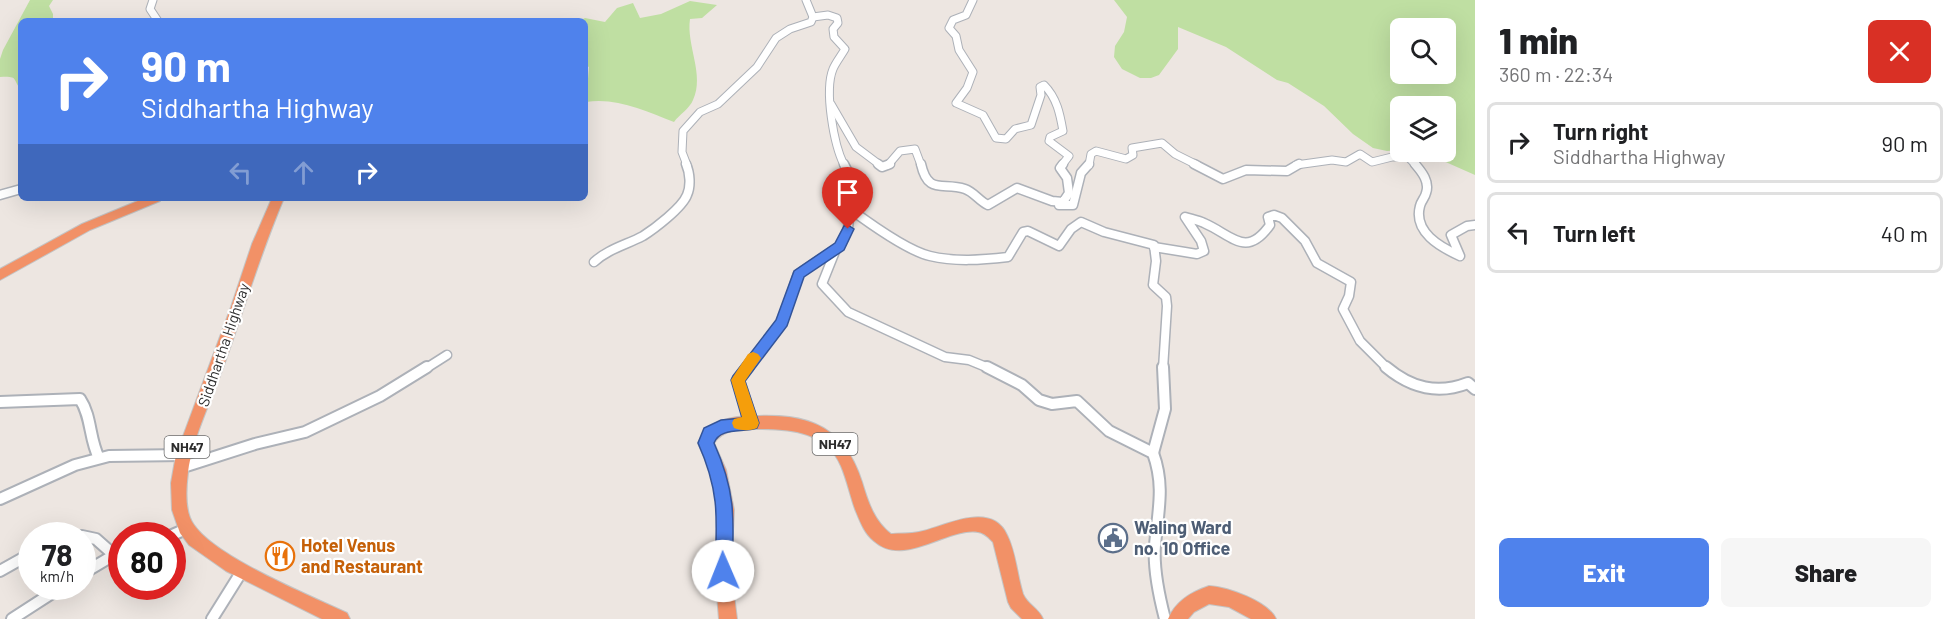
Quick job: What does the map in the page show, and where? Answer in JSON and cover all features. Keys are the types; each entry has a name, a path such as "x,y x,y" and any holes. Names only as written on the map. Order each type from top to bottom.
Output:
{"highway":[{"path":"0,275 86,227 140,201"},
{"name":"Siddhartha Highway","path":"184,522 178,495 182,462 238,307 258,244 277,201"},
{"name":"NH47","path":"728,619 723,561 726,510 718,470 706,443 710,433 721,427 752,423 808,427 822,434 839,448 854,480 871,528 889,542 918,540 966,525 978,524 991,529 1000,538 1017,602 1034,619"},
{"path":"186,529 197,542 242,571 341,619"},
{"path":"1177,619 1193,600 1204,595 1219,594 1231,598 1267,619"}],"street":[{"path":"153,0 150,9 156,18"},
{"path":"594,262 603,254 644,235 671,214 687,195 690,174 682,152 683,131 700,112 718,104 757,67 776,38 790,29 811,22 813,17 806,0"},
{"path":"973,0 966,15 953,20 949,28 956,36 959,50 973,72 967,88 956,103 985,114 989,120 990,130 996,138 1006,139 1015,129 1031,125 1041,95 1040,87 1044,85 1050,90 1056,101 1063,131 1050,137 1049,141 1069,156 1060,168 1067,178 1069,194 1064,202 1052,201"},
{"path":"752,423 738,380 782,322 798,274 840,246 848,229 852,180 837,151 831,104 832,71 845,49 834,38 832,29 838,23 837,18 828,15 813,17"},
{"path":"831,104 856,147 882,167 889,165 900,151 915,149 923,164 925,178 931,184 941,188 962,188 972,192 981,202 988,205 1017,188 1060,206 1073,205 1081,173 1089,167 1091,154 1096,151 1126,159 1133,155 1132,148 1162,143 1175,154 1223,179 1246,170 1287,171 1299,164 1332,160 1346,162 1360,154 1372,162 1392,157 1408,157 1418,166 1427,186 1420,205 1420,222 1426,235 1439,246 1460,256 1451,235 1467,226 1475,225"},
{"path":"0,195 18,190"},
{"path":"850,209 878,229 928,256 987,261 1008,257 1023,232 1028,231 1059,246 1071,229 1082,222 1104,232 1154,245 1154,247 1197,254 1204,251 1201,241 1185,217 1204,223 1233,242 1251,243 1264,236 1270,225 1268,217 1274,215 1282,218 1305,241 1317,264 1351,282 1349,296 1343,309 1359,340 1380,363 1426,389 1455,388 1468,383 1475,389"},
{"path":"1154,247 1156,261 1153,285 1166,297 1167,308 1166,360 1162,373 1164,406 1158,440 1153,453 1160,473 1160,514 1155,548 1159,596 1165,619"},
{"path":"836,249 835,256 823,276 822,284 848,312 945,357 969,360 994,370 1022,385 1039,400 1052,404 1077,401 1109,431 1153,453"},
{"path":"0,499 75,465 99,458 109,456 182,462 305,432 380,396 447,355"},
{"path":"0,402 80,399 88,413 90,439 99,458"},
{"path":"0,571 18,561"},
{"path":"212,619 242,571"},
{"path":"12,619 41,600"}],"green space":[{"path":"30,0 53,0 49,6 53,18 20,18"},
{"path":"1114,0 1475,0 1475,175 1446,162 1456,162 1456,96 1390,96 1390,151 1387,151 1373,148 1353,134 1324,106 1288,83 1277,80 1226,47 1178,27 1178,49 1159,75 1140,78 1122,69 1114,57 1115,46 1124,32 1127,17"},
{"path":"690,1 717,5 702,18 690,19 690,39 697,80 692,103 674,122 620,103 588,102 588,19 605,22 617,8 633,3 640,18 661,14"},
{"path":"18,22 18,85 13,78 0,77 0,59"}],"slow traffic":[{"path":"739,423 752,423 738,380 753,358"}],"place":[{"name":"Waling Ward no. 10 Office","path":"1113,538"},
{"name":"Hotel Venus and Restaurant","path":"280,556"}],"route":[{"path":"723,571 726,510 718,470 706,443 710,433 721,427 752,423 738,380 782,322 798,274 840,246 848,229"}]}
